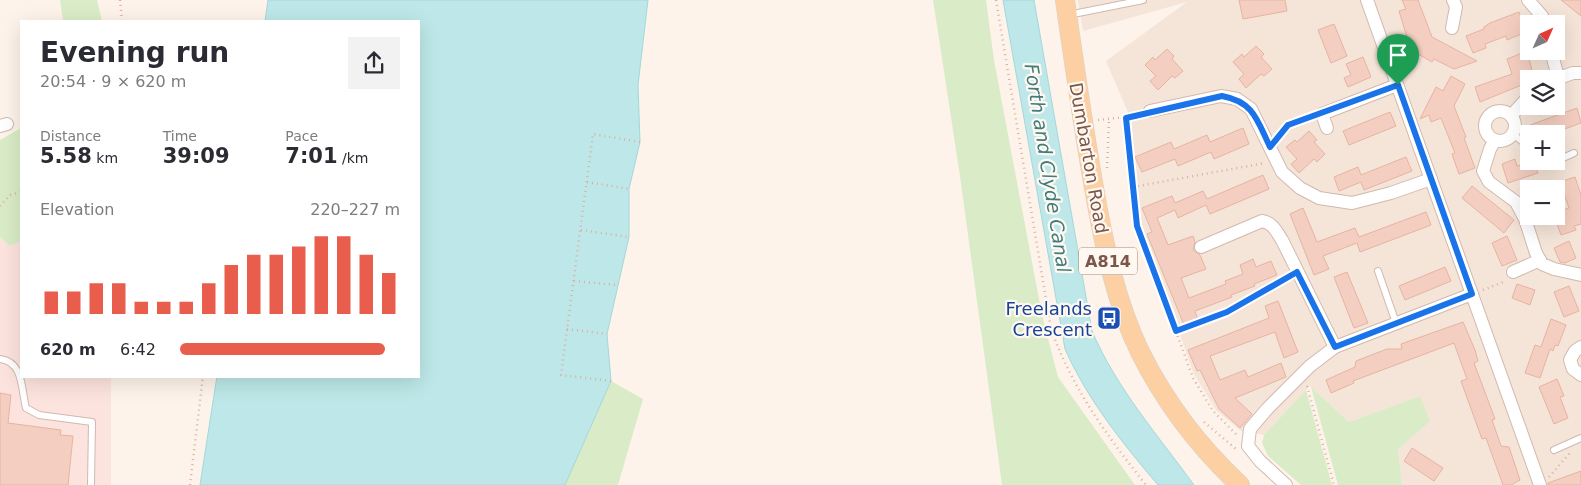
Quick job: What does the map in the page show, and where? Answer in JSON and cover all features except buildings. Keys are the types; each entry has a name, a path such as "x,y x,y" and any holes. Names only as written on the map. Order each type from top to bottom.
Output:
{"main road":[{"name":"Dumbarton Road","path":"1066,8 1082,119 1104,243 1122,308 1140,351 1168,401 1200,442 1240,485"}],"street":[{"path":"1367,0 1472,294 1544,482"},
{"path":"1528,0 1541,15"},
{"path":"1452,28 1457,1"},
{"path":"1565,76 1581,73"},
{"path":"1327,128 1322,114 1398,85"},
{"path":"1150,111 1222,96 1237,99 1251,109 1282,172 1300,188 1318,198 1352,204 1431,179"},
{"path":"1511,116 1520,106"},
{"path":"1496,112 1507,113 1511,116 1514,121 1513,134 1504,140 1495,140 1487,132 1487,121 1496,112"},
{"path":"1495,140 1483,171 1489,182 1516,202 1542,264 1554,269 1581,275"},
{"path":"1201,247 1262,221 1268,222 1278,234 1335,347"},
{"path":"1513,272 1540,260"},
{"path":"1286,485 1260,461 1248,446 1250,430 1303,372 1335,347 1472,294"},
{"path":"1581,347 1575,351 1570,360 1573,369 1581,375"}],"lane":[{"path":"1066,8 1143,0"},
{"path":"1513,134 1520,139"},
{"path":"1565,157 1574,153"},
{"path":"1378,271 1396,324"},
{"path":"0,359 8,360 20,371"},
{"path":"21,378 26,408 39,415 92,422 91,485"},
{"path":"1554,450 1581,438"}],"path":[{"path":"120,0 122,20"},
{"path":"996,0 1052,329 1061,358 1081,396 1109,438 1146,485"},
{"path":"1103,120 1126,118 1150,111"},
{"path":"1270,147 1288,125 1322,114"},
{"path":"1126,118 1137,226 1193,378 1213,411 1248,446"},
{"path":"1109,119 1109,178"},
{"path":"611,381 561,375 593,134 640,142"},
{"path":"1134,187 1277,160"},
{"path":"587,182 629,189"},
{"path":"0,206 10,195 20,192"},
{"path":"580,230 629,237"},
{"path":"1176,331 1227,312 1297,272"},
{"path":"1472,294 1513,278 1513,272"},
{"path":"574,281 617,285"},
{"path":"567,329 607,334"},
{"path":"1303,372 1334,485"},
{"path":"190,485 203,378"},
{"path":"1544,482 1581,438"}],"shaded area":[{"path":"1078,0 1581,0 1581,485 1402,485 1398,449 1429,421 1420,396 1349,422 1310,386 1264,435 1241,431 1216,410 1194,374 1141,225 1131,119 1106,61 1187,2 1083,31"},
{"path":"0,237 9,246 20,241 20,378 111,378 111,485 0,485"}],"green space":[{"path":"60,0 97,0 102,20 63,20"},
{"path":"933,0 986,0 994,60 1042,315 1058,377 1135,485 1002,485 960,176"},
{"path":"20,129 20,241 9,246 0,237 0,140"},
{"path":"611,381 643,399 618,485 565,485"},
{"path":"1311,387 1349,422 1420,396 1430,421 1398,449 1402,485 1338,485"},
{"path":"1306,390 1332,485 1301,485 1268,456 1262,443 1264,435"}],"water":[{"path":"268,0 648,0 638,85 640,142 629,189 629,237 607,334 611,381 565,485 200,485 217,378 420,378 420,20 265,20"},
{"name":"Forth and Clyde Canal","path":"1003,0 1034,0 1092,331 1113,372 1126,392 1194,485 1158,485 1119,437 1095,403 1065,349"}],"place":[{"name":"Freelands Crescent","path":"1109,318"}],"route":[{"path":"1398,85 1472,294 1335,347 1297,272 1227,312 1176,331 1137,226 1126,118 1222,96 1237,99 1251,109 1270,147 1288,125 1398,85"}]}
